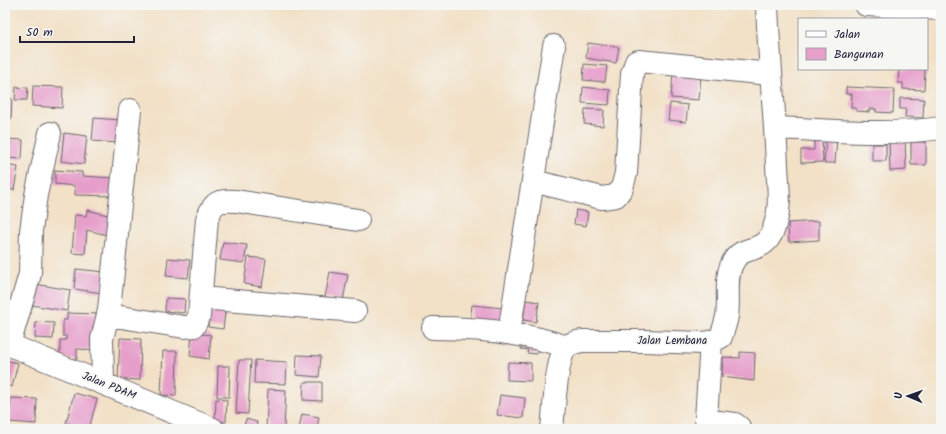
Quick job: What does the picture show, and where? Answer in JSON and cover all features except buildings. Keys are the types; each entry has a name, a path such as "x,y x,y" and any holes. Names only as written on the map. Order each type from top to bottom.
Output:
{"street":[{"name":"Jalan Lembana","path":"567,346 582,341 710,342 720,337 727,316 731,264 741,253 764,245 774,227 778,204 776,128 770,74 767,5"},
{"path":"866,5 941,9"},
{"path":"509,333 554,46"},
{"path":"533,181 602,198 616,196 622,188 626,173 632,74 636,62 642,61 770,74"},
{"path":"103,383 102,339 108,315 130,110"},
{"path":"776,128 876,132 922,131 941,128"},
{"path":"7,344 30,274 31,231 36,195 50,133"},
{"path":"108,315 184,327 194,326 199,316 208,219 212,207 221,200 358,220"},
{"path":"201,298 355,312"},
{"path":"433,328 509,333 541,338 567,346 561,360 552,429"},
{"path":"710,342 706,419 710,421 735,424 739,427 739,429"},
{"name":"Jalan PDAM","path":"7,344 212,429"}]}
